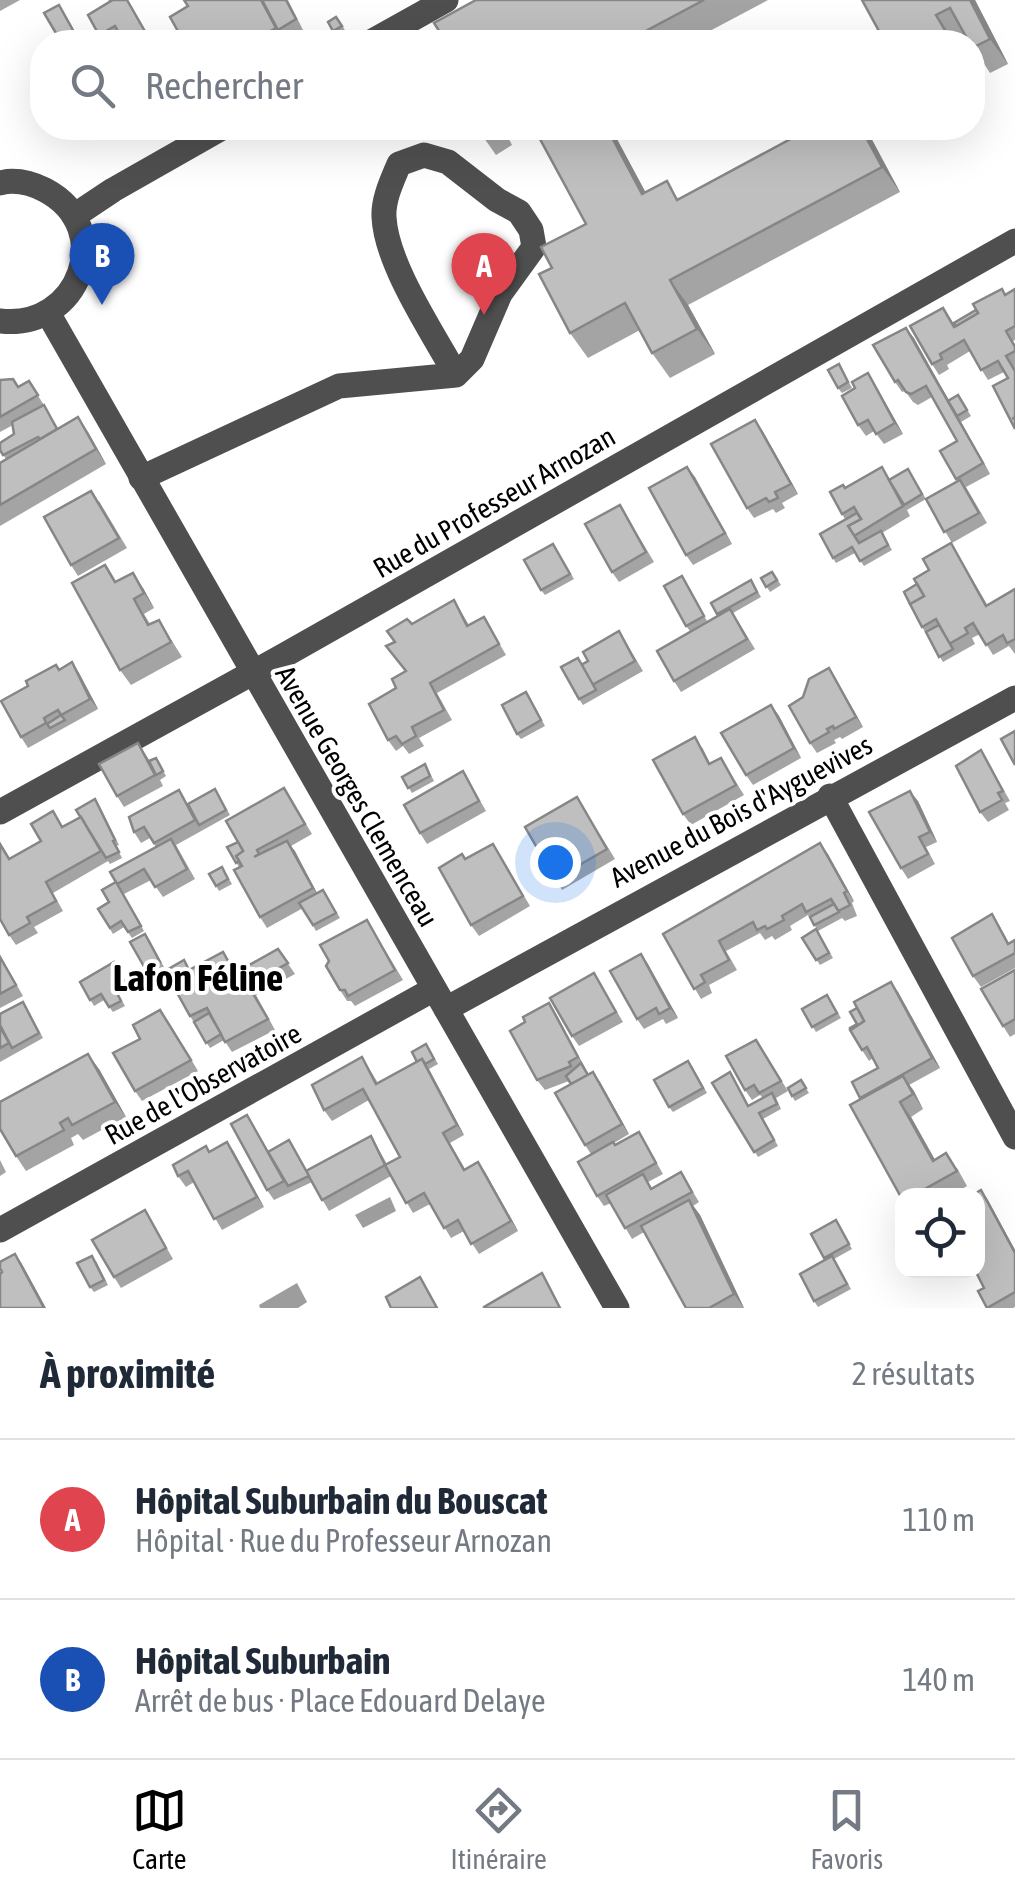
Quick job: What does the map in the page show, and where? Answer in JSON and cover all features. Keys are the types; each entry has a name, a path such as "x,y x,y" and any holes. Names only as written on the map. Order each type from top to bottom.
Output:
{"street":[{"path":"392,30 446,0"},
{"path":"74,216 201,140"},
{"path":"141,478 340,386 456,375 472,359 500,294 534,247 531,230 519,212 496,200 448,162 424,155 399,164 389,186 384,214 390,250 456,375"},
{"path":"0,183 33,184 57,196 74,216 84,252 74,288 48,313 26,322 0,321"},
{"name":"Rue du Professeur Arnozan","path":"0,812 1015,240"},
{"name":"Avenue Georges Clemenceau","path":"48,313 617,1308"},
{"name":"Avenue du Bois d'Ayguevives","path":"440,999 1015,698"},
{"path":"830,796 1012,1124"},
{"name":"Rue de l'Observatoire","path":"0,1230 440,999"}],"shaded area":[{"path":"390,1197 396,1211 363,1228 355,1215"},
{"path":"297,1283 307,1302 298,1308 260,1308 259,1305"}],"building":[{"path":"127,0 144,30 117,30 115,26 96,30 88,15 111,1"},
{"path":"184,0 261,0 276,28 177,30 170,17 188,6"},
{"path":"262,0 286,0 296,19 278,30"},
{"path":"476,0 704,0 648,30 438,30 434,23"},
{"path":"862,0 970,0 990,39 985,42 985,30 962,30 950,8 936,15 945,30 878,30"},
{"path":"59,5 73,30 54,30 44,13"},
{"path":"336,17 342,26 332,30 328,22"},
{"path":"540,140 613,140 642,194 667,181 677,200 789,140 867,140 882,167 670,280 697,329 652,353 625,303 570,333 539,274 552,268 541,247 586,224"},
{"path":"1002,289 1005,295 1015,289 1015,326 1006,331 1015,351 1006,356 1015,371 1015,429 993,386 1008,378 998,361 981,370 964,340 940,354 942,359 932,364 910,326 943,308 954,327 978,313 973,304"},
{"path":"976,310 978,313 956,326 954,323"},
{"path":"906,328 983,463 956,479 940,451 957,441 926,386 911,394 906,392 898,380 895,382 873,345"},
{"path":"839,364 848,382 838,388 828,370"},
{"path":"868,373 895,423 876,434 868,420 858,425 842,396 855,388 852,382"},
{"path":"13,379 18,387 29,381 38,395 0,417 0,380"},
{"path":"958,395 967,410 957,416 948,401"},
{"path":"44,405 57,429 3,455 0,443 14,434 12,422"},
{"path":"78,417 96,449 0,505 0,463"},
{"path":"755,420 791,484 775,492 778,498 769,502 766,498 747,508 711,444"},
{"path":"687,467 725,533 686,555 649,488"},
{"path":"882,467 903,506 854,536 848,526 861,519 854,507 842,514 830,492"},
{"path":"908,469 922,494 904,505 889,480"},
{"path":"960,480 979,513 944,532 926,499"},
{"path":"91,491 119,538 71,565 44,517"},
{"path":"620,505 646,552 612,572 585,524"},
{"path":"857,513 861,519 848,526 859,543 881,531 888,545 860,561 852,547 833,558 820,534"},
{"path":"951,543 986,606 1015,589 1015,639 1007,643 1003,635 986,645 973,623 965,628 968,633 949,644 936,619 922,627 910,604 924,596 914,579 929,570 923,559"},
{"path":"553,544 570,574 541,590 524,560"},
{"path":"105,565 115,582 133,573 144,593 134,599 148,625 159,620 171,642 120,670 72,583"},
{"path":"772,572 777,580 766,587 761,578"},
{"path":"682,576 704,616 686,626 664,586"},
{"path":"751,580 757,592 717,614 711,603"},
{"path":"917,584 924,596 910,604 904,592"},
{"path":"454,600 467,626 484,617 499,644 430,683 444,710 412,727 416,736 402,744 396,736 388,740 369,704 396,688 392,679 406,671 386,646 395,642 387,631 407,619 412,624"},
{"path":"730,609 747,639 674,681 657,651"},
{"path":"939,625 953,649 939,657 926,632"},
{"path":"619,631 635,661 592,685 581,665 588,661 583,652"},
{"path":"578,658 596,690 579,699 561,667"},
{"path":"72,662 90,699 61,715 58,710 44,718 46,723 21,737 1,701 28,686 26,681 56,665 59,670"},
{"path":"829,668 856,717 827,729 829,732 810,743 789,706 803,697 809,679"},
{"path":"526,692 541,720 517,734 502,705"},
{"path":"771,705 794,748 746,775 721,733"},
{"path":"61,715 65,720 50,728 47,724"},
{"path":"1015,731 1015,765 1001,739"},
{"path":"695,737 709,764 721,758 736,785 683,814 653,760"},
{"path":"138,743 155,775 117,796 99,764"},
{"path":"981,750 1003,791 998,793 1002,800 980,812 956,766"},
{"path":"156,758 163,771 156,775 149,761"},
{"path":"425,764 430,776 408,788 402,777"},
{"path":"463,771 479,801 420,833 404,805"},
{"path":"284,788 305,824 257,850 259,854 254,857 287,841 313,888 260,917 234,870 242,866 236,856 243,851 226,821"},
{"path":"215,789 226,810 199,825 188,804"},
{"path":"179,790 195,820 154,843 144,827 134,832 129,817"},
{"path":"910,791 930,832 919,837 928,854 901,868 869,812"},
{"path":"577,797 607,849 555,879 525,827"},
{"path":"95,799 119,852 106,858 76,810"},
{"path":"53,811 62,827 81,817 101,851 46,882 56,901 27,917 30,923 9,935 0,919 0,844 9,859 41,841 31,824"},
{"path":"171,839 187,869 155,887 144,869 117,884 110,872"},
{"path":"238,842 243,851 236,856 236,863 227,847"},
{"path":"820,843 847,891 844,893 850,905 838,911 831,899 806,912 802,904 767,929 765,926 757,930 753,922 719,941 729,960 701,975 705,982 694,989 663,934"},
{"path":"493,844 523,896 471,925 439,868 462,854 465,859"},
{"path":"222,867 228,879 216,886 209,874"},
{"path":"116,882 141,926 128,932 121,921 110,928 98,909 109,902 102,890"},
{"path":"323,890 336,913 313,925 299,903"},
{"path":"834,904 839,912 814,925 810,917"},
{"path":"992,914 1008,944 1015,940 1015,953 973,976 952,938"},
{"path":"367,920 395,970 348,996 326,966 329,961 320,945"},
{"path":"816,929 829,953 816,960 802,938"},
{"path":"145,934 160,962 146,970 130,942"},
{"path":"278,949 288,963 248,985 268,1019 225,1042 207,1008 190,1016 165,971 184,960 189,970 223,952 235,973"},
{"path":"641,954 670,1008 659,1014 656,1008 637,1019 610,971"},
{"path":"0,957 16,985 0,994"},
{"path":"114,962 124,981 114,987 121,1001 109,1007 101,994 90,1000 80,982"},
{"path":"1015,970 1015,1019 1003,1026 981,989"},
{"path":"594,973 616,1012 572,1036 550,998"},
{"path":"891,982 932,1058 860,1098 852,1082 878,1068 867,1047 862,1050 850,1030 864,1021 854,1002"},
{"path":"827,995 837,1013 812,1027 802,1009"},
{"path":"23,1002 39,1033 12,1048 0,1025 0,1014"},
{"path":"549,1003 578,1057 569,1062 571,1066 537,1080 510,1031 525,1022 523,1017"},
{"path":"857,1008 864,1021 851,1030 857,1024 850,1012"},
{"path":"160,1010 191,1060 135,1091 113,1053 140,1039 133,1025"},
{"path":"209,1013 221,1034 206,1043 194,1022"},
{"path":"0,1027 9,1043 0,1048"},
{"path":"756,1040 781,1081 759,1093 754,1085 745,1090 726,1056"},
{"path":"426,1044 434,1059 425,1064 422,1059 417,1062 412,1052"},
{"path":"88,1054 115,1102 72,1125 68,1118 60,1123 64,1130 16,1156 0,1129 0,1102"},
{"path":"362,1057 376,1084 422,1059 457,1125 443,1133 464,1170 478,1162 511,1221 471,1244 458,1220 444,1228 424,1193 406,1203 385,1165 400,1157 363,1089 324,1110 312,1085"},
{"path":"688,1061 703,1088 669,1107 654,1080"},
{"path":"581,1063 588,1075 571,1084 566,1076"},
{"path":"593,1072 622,1124 585,1145 555,1093"},
{"path":"730,1072 748,1106 772,1093 777,1104 759,1113 774,1140 754,1152 712,1083"},
{"path":"903,1076 913,1094 900,1102 933,1161 946,1153 957,1171 926,1188 896,1188 850,1105"},
{"path":"801,1080 806,1088 792,1096 788,1088"},
{"path":"247,1115 284,1181 267,1190 231,1124"},
{"path":"639,1132 656,1163 597,1196 578,1162"},
{"path":"371,1136 385,1165 322,1200 306,1171"},
{"path":"289,1140 309,1176 288,1186 268,1152"},
{"path":"227,1142 257,1197 214,1219 188,1171 178,1176 173,1165 206,1146 209,1152"},
{"path":"681,1172 692,1192 625,1228 606,1195 643,1174 651,1189"},
{"path":"985,1197 1015,1253 1015,1292 987,1308 978,1291 984,1288 979,1278 985,1278"},
{"path":"689,1200 734,1294 709,1308 686,1308 641,1226"},
{"path":"145,1210 166,1248 114,1277 92,1240"},
{"path":"836,1220 849,1244 824,1258 811,1234"},
{"path":"15,1254 44,1308 0,1308 0,1262"},
{"path":"92,1256 104,1280 90,1287 77,1263"},
{"path":"832,1256 847,1284 814,1301 800,1274"},
{"path":"542,1273 560,1308 484,1308 484,1307"},
{"path":"420,1277 437,1308 391,1308 386,1297"}],"place":[{"name":"Hôpital Suburbain","path":"102,305"},
{"name":"Hôpital Suburbain du Bouscat","path":"484,315"}],"district":[{"name":"Lafon Féline","path":"198,977"}]}
